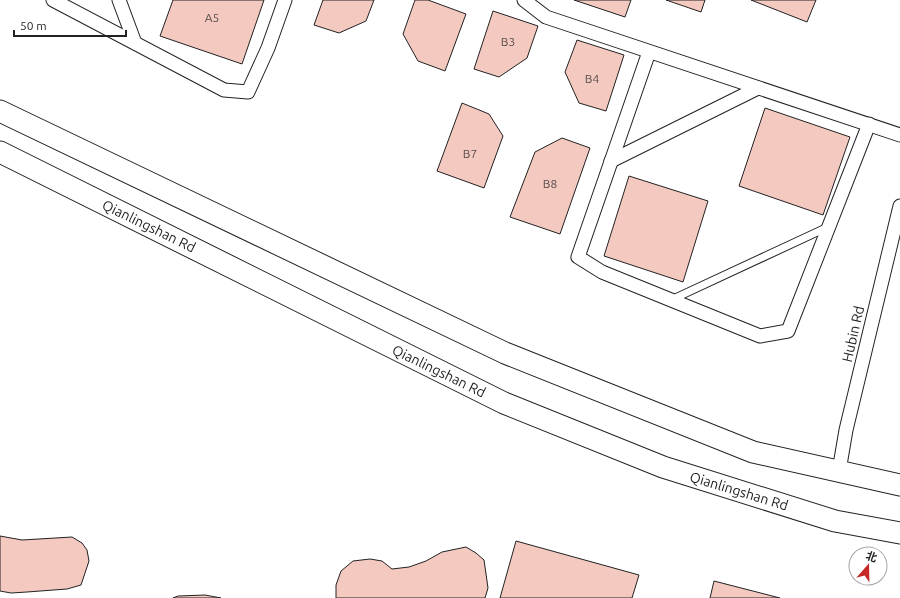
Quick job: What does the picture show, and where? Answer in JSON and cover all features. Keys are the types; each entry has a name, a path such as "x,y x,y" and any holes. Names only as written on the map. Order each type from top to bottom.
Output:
{"main road":[{"path":"0,111 505,353 753,452 839,470 900,485"},
{"name":"Qianlingshan Rd","path":"0,152 504,403 662,467 835,521 900,533"}],"street":[{"path":"53,0 224,90 248,92 268,48 285,0"},
{"path":"119,0 135,43"},
{"path":"524,0 546,17 900,135"},
{"path":"649,52 578,257 602,272 760,336 788,331 869,124"},
{"path":"611,161 758,88"},
{"name":"Hubin Rd","path":"839,470 846,430 900,206"}],"lane":[{"path":"670,300 828,227"}],"building":[{"path":"173,0 264,0 242,64 160,36"},
{"path":"323,0 374,0 366,21 339,33 314,25"},
{"path":"415,0 428,0 466,14 445,71 418,61 403,34"},
{"path":"574,0 631,0 625,17"},
{"path":"666,0 705,0 701,12"},
{"path":"751,0 816,0 807,22"},
{"path":"493,11 538,26 527,58 499,77 474,69"},
{"path":"577,40 624,55 606,111 579,103 565,72"},
{"path":"462,103 489,114 503,136 484,188 437,171"},
{"path":"765,108 850,137 823,215 739,186"},
{"path":"562,138 590,148 560,234 510,217 535,152"},
{"path":"629,176 708,201 683,282 604,256"},
{"path":"0,536 22,540 72,537 82,543 87,550 89,561 81,585 67,589 27,592 11,593 0,591"},
{"path":"516,541 639,575 632,598 500,598"},
{"path":"466,547 484,560 488,588 485,598 336,598 336,585 341,571 353,561 370,559 382,561 392,569 409,567 426,561 442,552"},
{"path":"714,581 780,598 710,598"},
{"path":"205,595 221,598 173,598 178,596"}]}
